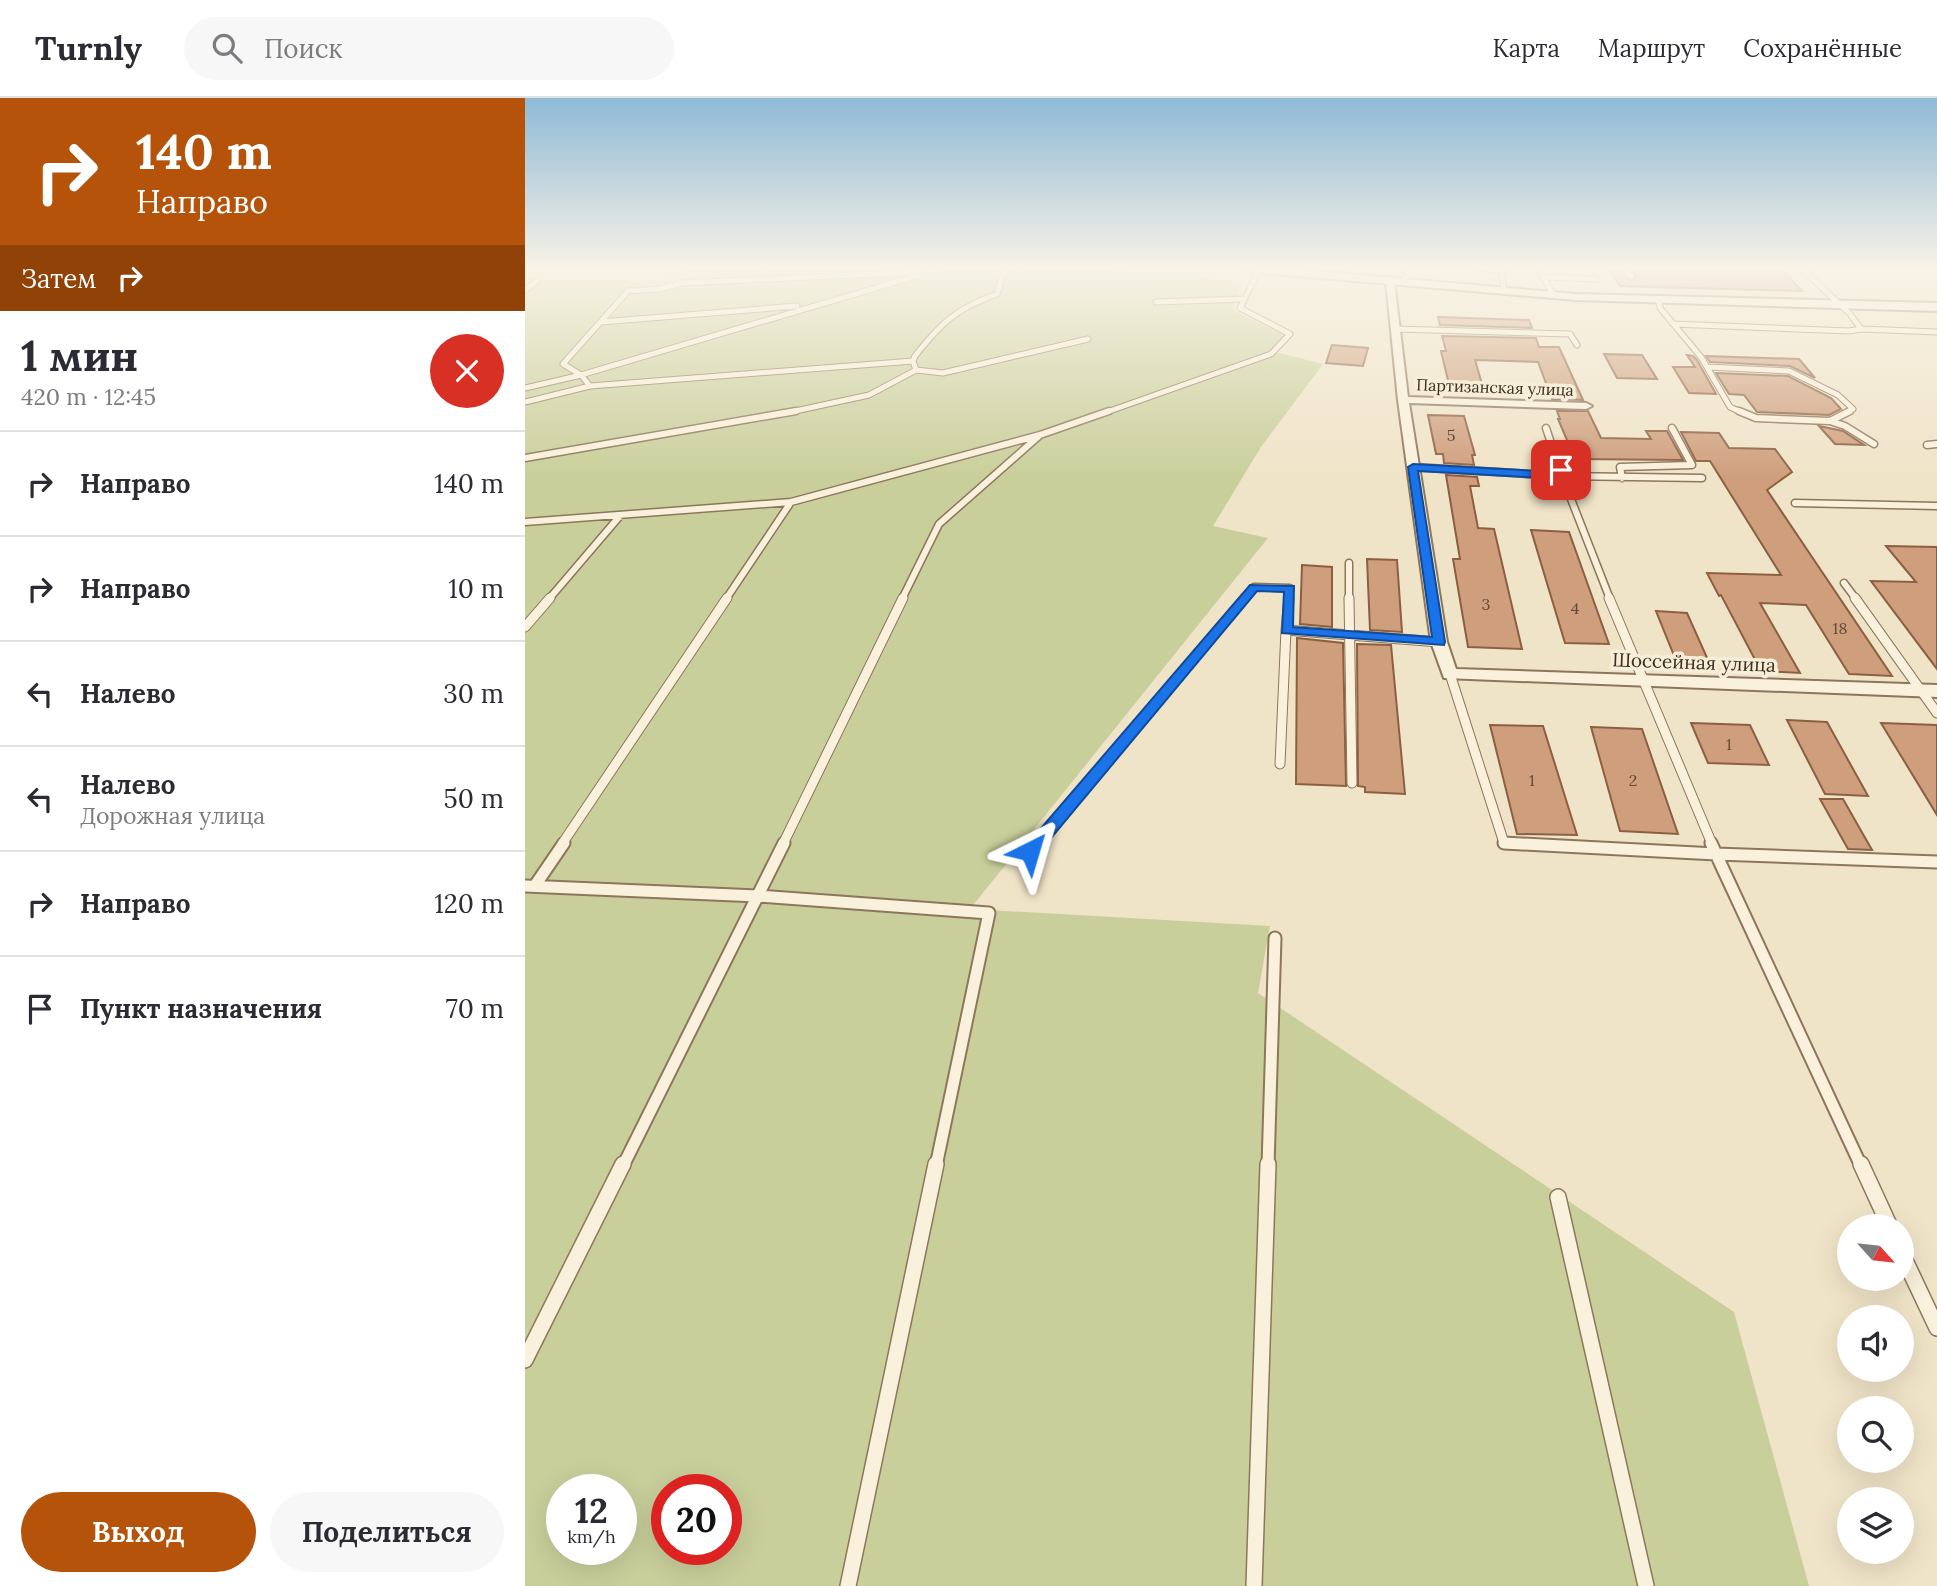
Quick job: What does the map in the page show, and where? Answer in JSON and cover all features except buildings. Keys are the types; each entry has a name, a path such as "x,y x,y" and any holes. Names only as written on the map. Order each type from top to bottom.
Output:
{"street":[{"path":"1397,338 1403,400 1439,642 1450,674"},
{"name":"Партизанская улица","path":"1403,400 1586,406"},
{"name":"Шоссейная улица","path":"1450,674 1929,691"}],"lane":[{"path":"586,338 563,363 581,375 590,386"},
{"path":"525,388 581,375 705,338"},
{"path":"525,402 590,386 913,361 930,338"},
{"path":"525,522 791,502 1041,435 1271,354 1286,338"},
{"path":"1573,338 1577,345"},
{"path":"1684,338 1707,367 1730,407 1756,418 1830,421 1845,426 1874,443"},
{"path":"525,458 824,406 869,395 916,370 943,373 1088,339"},
{"path":"913,361 916,370"},
{"path":"1707,367 1790,371 1837,396 1853,409 1830,421"},
{"path":"1546,428 1642,681 1716,854 1884,1214"},
{"path":"1622,478 1620,467 1692,465 1672,428"},
{"path":"525,1360 758,896 939,524 1041,435"},
{"path":"1927,444 1937,444"},
{"path":"1413,467 1562,476 1702,478"},
{"path":"530,885 791,502"},
{"path":"1795,503 1937,506"},
{"path":"525,627 619,517"},
{"path":"1349,563 1352,783"},
{"path":"1844,583 1929,691 1937,713"},
{"path":"1030,851 1254,587 1290,588 1280,764"},
{"path":"1286,631 1439,642"},
{"path":"1450,674 1504,844 1937,862"},
{"path":"530,885 758,896 989,913 848,1586"},
{"path":"1254,1586 1275,938"},
{"path":"1558,1197 1646,1586"},
{"path":"1915,1281 1937,1328"}],"green space":[{"path":"525,338 1287,338 1275,352 1323,364 1261,447 1213,526 1268,538 970,909 1270,926 1258,993 1734,1312 1809,1586 525,1586"}],"route":[{"path":"1030,851 1254,587 1290,588 1286,631 1439,642 1413,467 1562,476 1561,470"}]}
